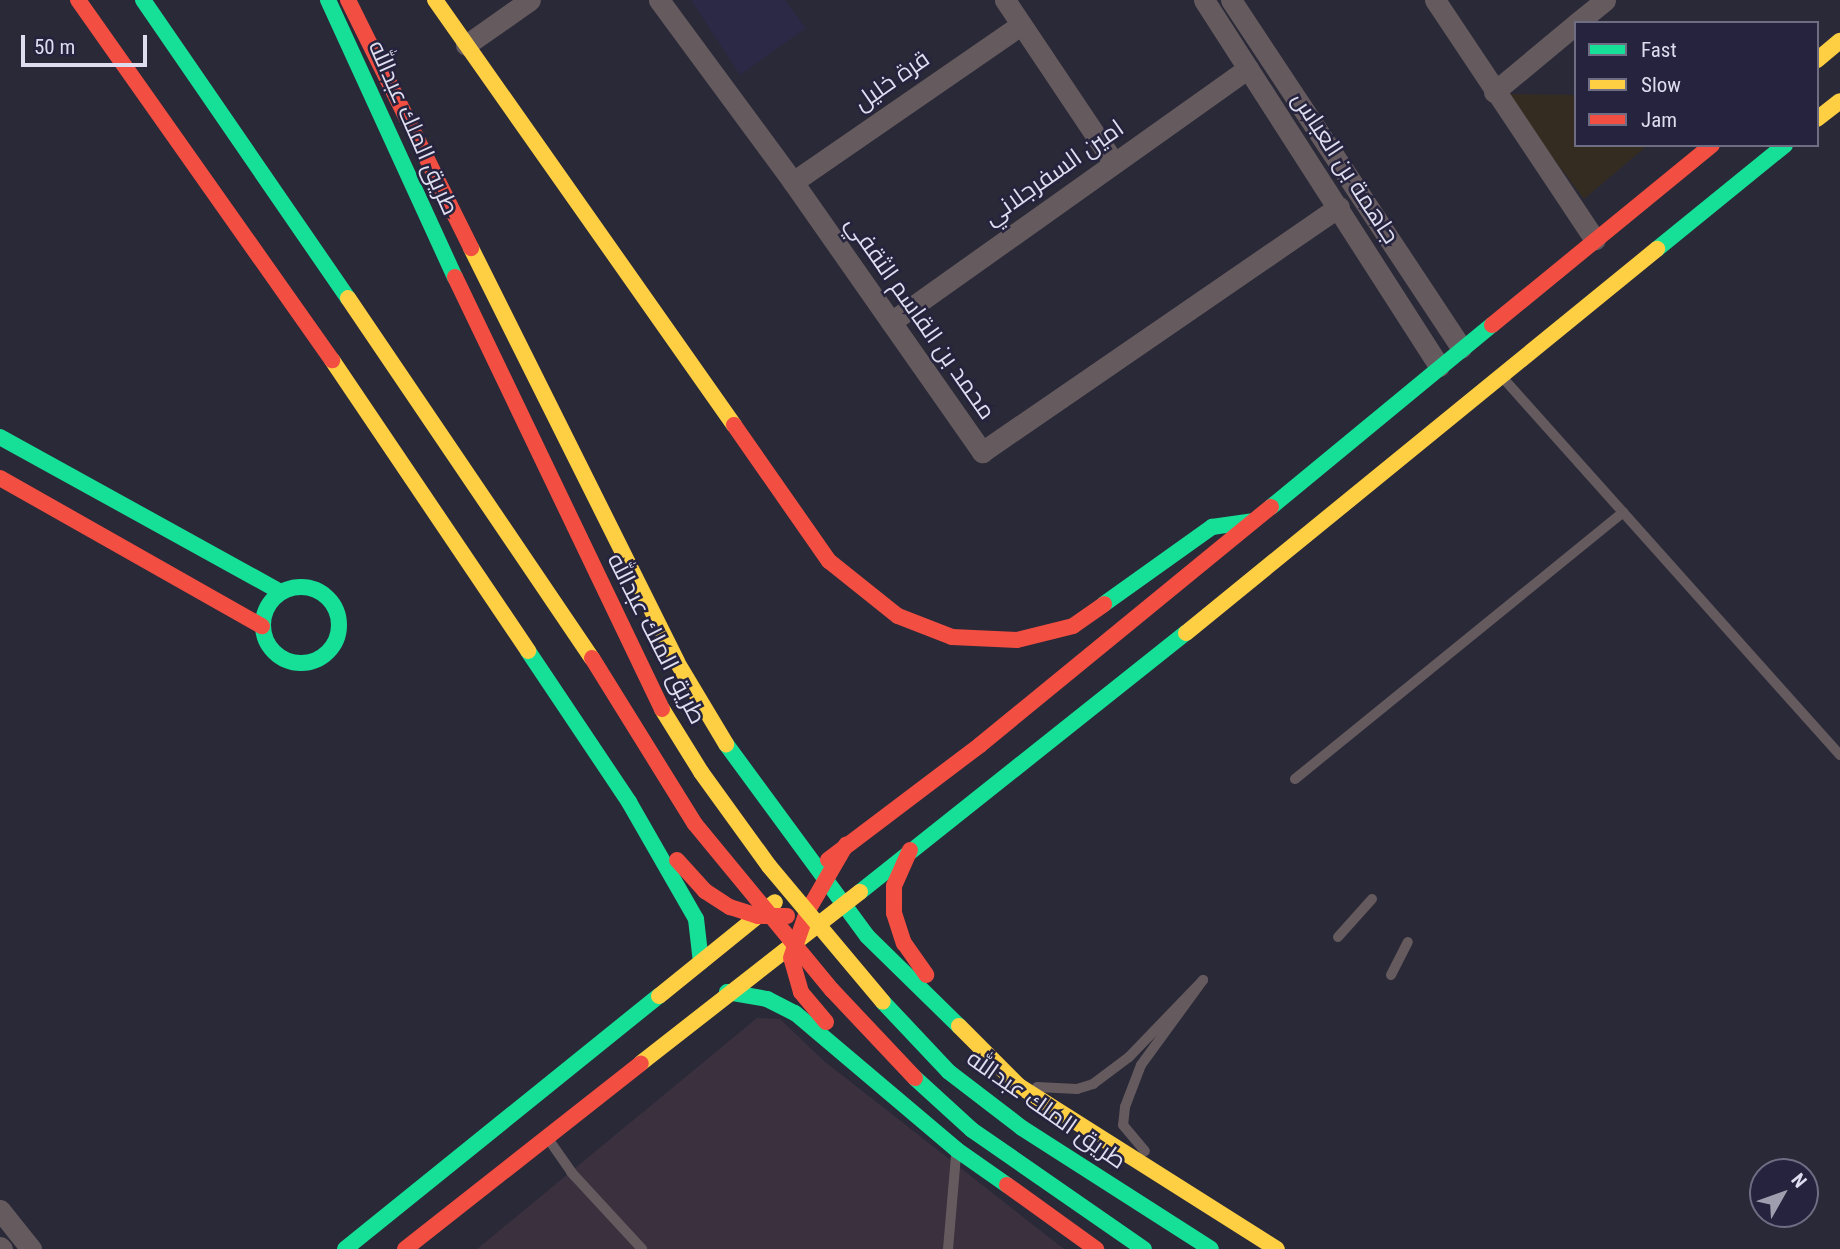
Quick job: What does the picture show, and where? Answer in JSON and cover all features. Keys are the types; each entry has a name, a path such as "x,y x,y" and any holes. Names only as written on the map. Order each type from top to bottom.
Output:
{"main road":[{"path":"78,0 345,377 629,802 696,919 701,962"},
{"path":"144,0 600,670 695,824 832,990 905,1070 972,1130 1144,1249"},
{"name":"طريق الملك عبدالله","path":"328,0 455,277 654,695 701,772 769,866 879,998 949,1072 1022,1128 1211,1249"},
{"path":"348,0 677,663 731,752 820,876 867,936 1019,1086 1277,1249"},
{"path":"435,0 829,561 898,616 952,637 1017,640 1073,626 1212,527 1253,521"},
{"path":"1819,58 1840,41"},
{"path":"1819,117 1840,101"},
{"path":"345,1249 758,916 820,876 846,845 980,745 1439,366 1710,147"},
{"path":"405,1249 795,938 1102,701 1783,147"},
{"path":"0,437 281,592"},
{"path":"0,478 262,626 274,653 292,663 321,658 335,644 340,624 328,597 300,586 281,592 267,606 262,626"},
{"path":"681,845 696,856 716,859 734,853 747,841 754,814 731,752"},
{"path":"629,802 661,823"},
{"path":"629,802 705,891 730,907 758,916 807,912 842,902"},
{"path":"910,850 894,886 895,923 904,943 974,1041"},
{"path":"820,876 795,938 792,969 801,992 881,1086"},
{"path":"881,1086 846,1023 850,1000 867,983 884,980 900,984 941,1026 974,1041"},
{"path":"727,992 767,999 795,1013 957,1150 1097,1249"}],"street":[{"path":"466,45 530,0"},
{"name":"محمد بن القاسم الثقفي","path":"659,0 793,182 982,452 1339,206"},
{"path":"1005,0 1114,163"},
{"name":"جاهمة بن العباس","path":"1204,0 1339,206 1439,366"},
{"name":"جاهمة بن العباس","path":"1231,0 1461,348"},
{"path":"1435,0 1595,240"},
{"path":"1579,21 1605,0"},
{"name":"قرة خليل","path":"793,182 1021,25"},
{"path":"1494,92 1574,25"},
{"name":"امين السفرجلاني","path":"891,322 1248,68"},
{"path":"0,1210 31,1249"}],"lane":[{"path":"1501,376 1840,755"},
{"path":"1295,779 1623,512"},
{"path":"1338,937 1372,899"},
{"path":"1391,975 1408,942"},
{"path":"1019,1086 1077,1089 1093,1084 1129,1057 1203,980 1141,1065 1125,1107 1123,1125 1169,1180"},
{"path":"546,1136 571,1172 642,1249"},
{"path":"948,1249 957,1150"}],"shaded area":[{"path":"691,0 785,0 806,28 740,75"},
{"path":"1505,94 1574,95 1574,147 1646,147 1584,199"},
{"path":"757,1018 780,1019 824,1061 1064,1249 477,1249"}],"traffic: fast":[{"path":"143,0 348,298"},
{"path":"328,0 455,277"},
{"path":"1657,249 1783,147"},
{"path":"1271,507 1492,325"},
{"path":"0,437 281,592"},
{"path":"1104,604 1212,527 1253,521"},
{"path":"309,587 322,593 333,604 339,617 339,625 337,640 322,657 309,663 293,663 280,657 265,640 263,617 269,604 286,589 309,587"},
{"path":"860,892 1186,633"},
{"path":"528,651 629,802 696,919 701,962"},
{"path":"726,744 867,936 959,1026"},
{"path":"727,992 767,999 795,1013 957,1150 1007,1185"},
{"path":"345,1249 659,996"},
{"path":"883,1002 949,1072 1022,1128 1211,1249"},
{"path":"915,1078 972,1130 1144,1249"}],"traffic: slow":[{"path":"435,0 734,425"},
{"path":"1819,58 1840,41"},
{"path":"1819,117 1840,101"},
{"path":"471,248 677,662 726,744"},
{"path":"1186,633 1657,249"},
{"path":"348,298 592,658"},
{"path":"332,360 528,651"},
{"path":"662,709 701,772 769,866 883,1002"},
{"path":"641,1063 860,892"},
{"path":"659,996 775,902"},
{"path":"959,1026 1019,1086 1277,1249"}],"traffic: jam":[{"path":"78,0 332,360"},
{"path":"348,0 471,248"},
{"path":"1492,325 1710,147"},
{"path":"455,277 662,709"},
{"path":"734,425 829,561 898,616 952,637 1017,640 1073,626 1104,604"},
{"path":"0,478 262,626"},
{"path":"828,860 980,745 1271,507"},
{"path":"592,658 695,824 832,990 915,1078"},
{"path":"826,1022 801,992 791,958 807,912 846,845"},
{"path":"910,850 894,886 894,913 904,943 926,975"},
{"path":"677,860 705,891 730,907 758,916 787,916"},
{"path":"405,1249 641,1063"},
{"path":"1007,1185 1096,1249"}]}
